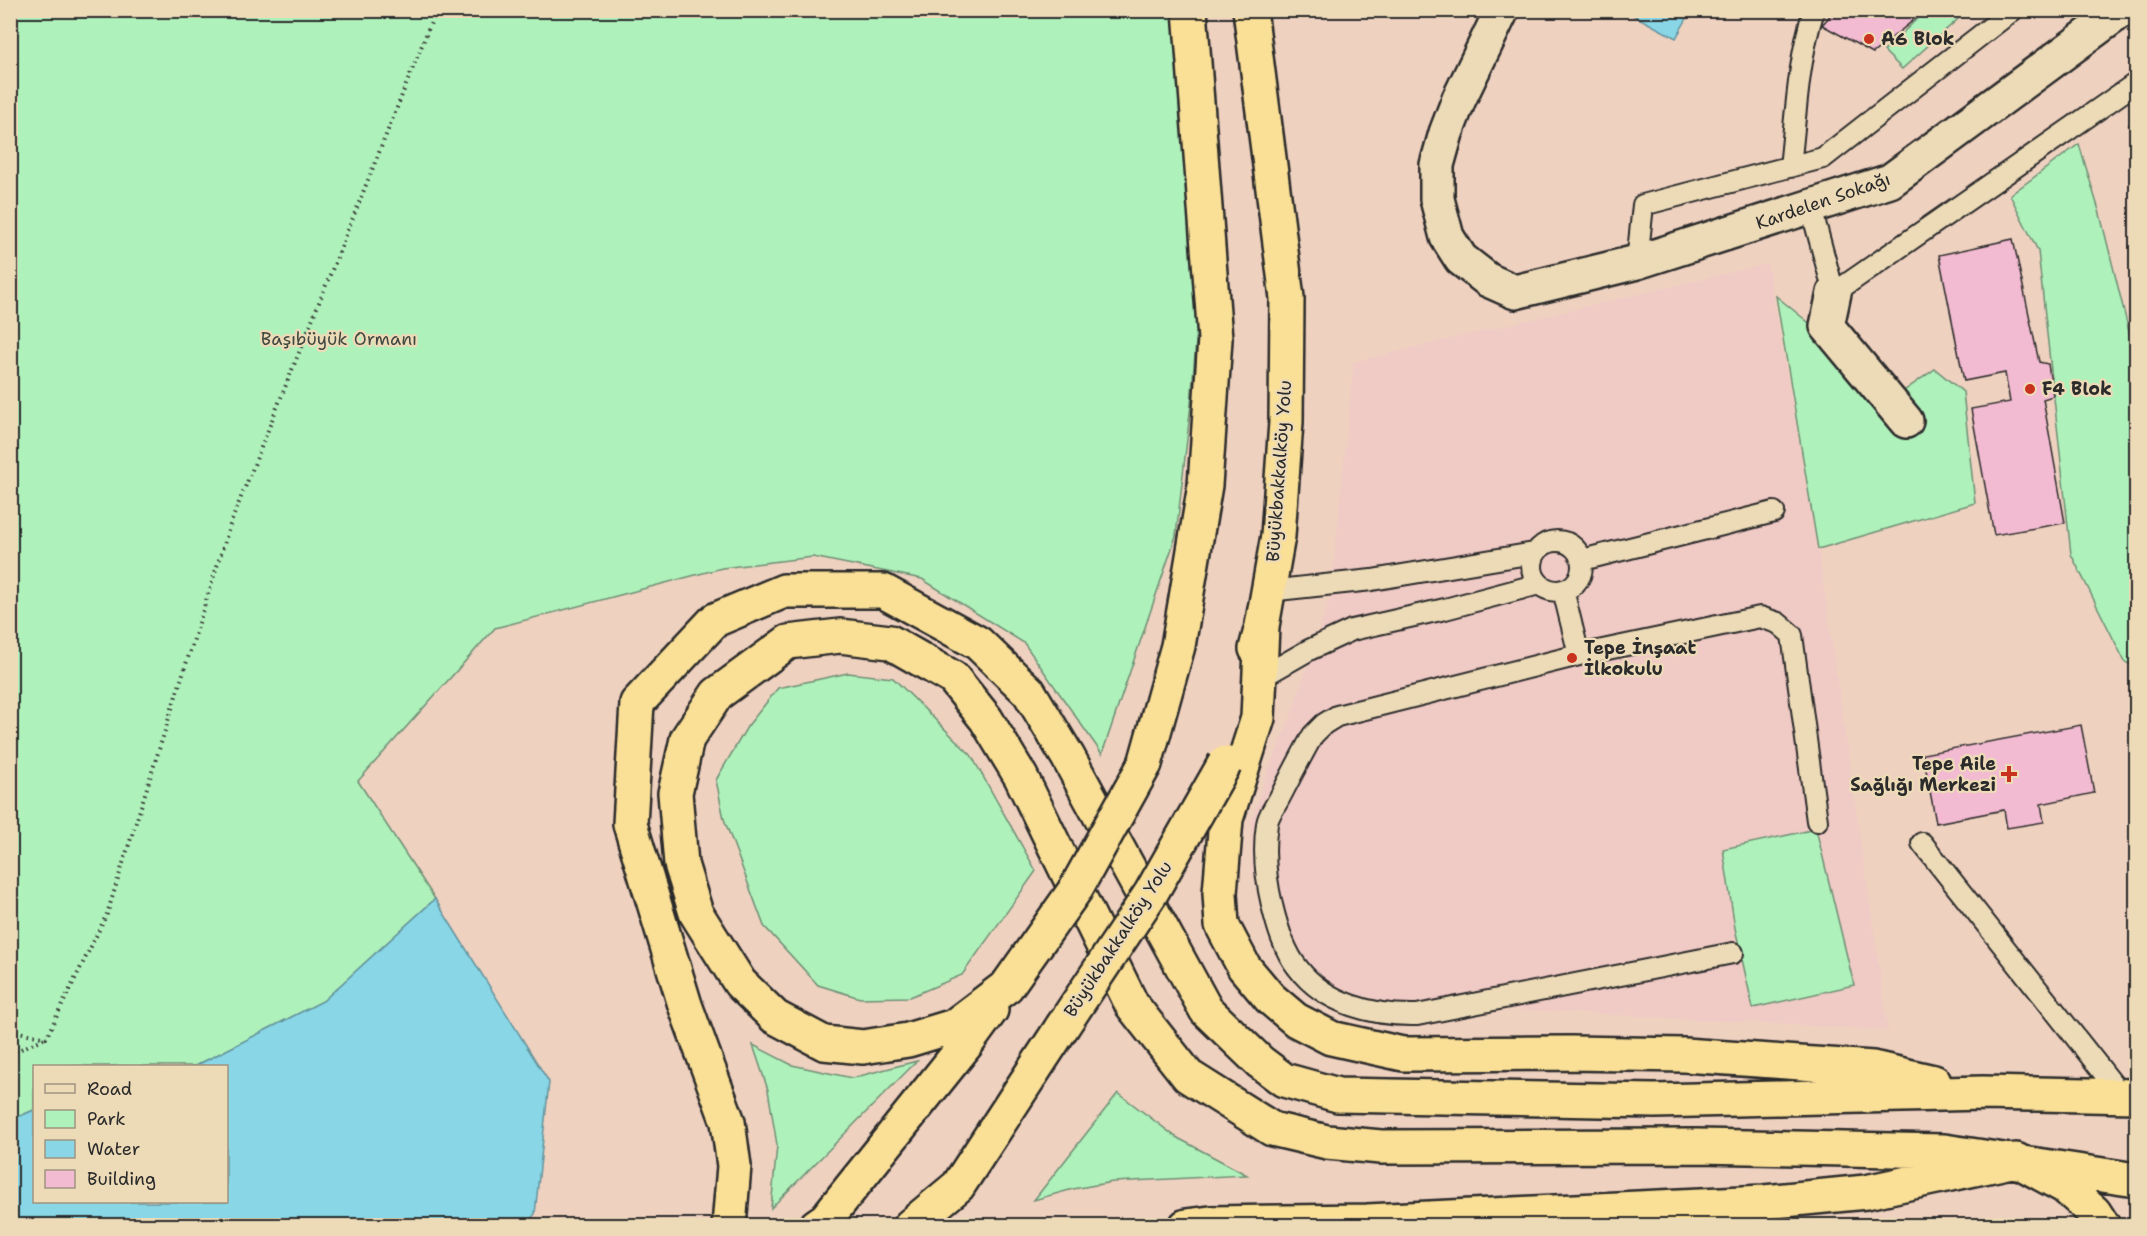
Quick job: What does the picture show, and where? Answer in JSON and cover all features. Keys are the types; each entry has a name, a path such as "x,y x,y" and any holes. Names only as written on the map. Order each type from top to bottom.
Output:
{"highway":[{"path":"816,1226 826,1219 968,1043 1075,890 1145,764 1178,646 1205,485 1215,339 1190,10"},
{"name":"Büyükbakkalköy Yolu","path":"910,1226 958,1186 1150,892 1225,763 1262,626 1278,536 1286,422 1287,298 1250,10"},
{"path":"729,1226 734,1166 728,1122 685,1005 630,824 637,703 715,620 784,591 883,591 978,643 1029,692 1068,756 1206,1010 1260,1062 1284,1080 1338,1095 1655,1101 1983,1093 2129,1096"},
{"path":"1262,626 1258,718 1226,819 1220,892 1222,925 1244,967 1270,998 1296,1020 1331,1038 1403,1054 1639,1054 1873,1068 1983,1093"},
{"path":"1007,986 954,1026 908,1040 863,1047 824,1043 775,1017 740,983 696,913 681,864 675,793 687,739 717,694 788,642 840,636 890,642 953,678 986,719 1021,777 1132,1005 1188,1076 1272,1129 1327,1142 1381,1147 1697,1146 1944,1151 2016,1160 2136,1180"},
{"path":"1186,1226 1367,1221 1571,1210 1630,1217 1866,1192 2016,1160 2064,1186 2094,1212 2103,1226"}],"street":[{"name":"Kardelen Sokağı","path":"1502,10 1459,99 1446,133 1437,165 1437,199 1447,237 1461,259 1488,280 1515,292 1638,262 1890,181 2122,10"},
{"path":"1834,293 1827,326 1906,420"}],"lane":[{"path":"1790,167 1803,53 1814,10"},
{"path":"1638,262 1643,205 1823,158 2013,10"},
{"path":"1811,208 1834,293 2131,88"},
{"path":"1582,560 1774,512"},
{"path":"1560,540 1569,544 1577,550 1582,560 1581,573 1575,584 1563,590 1550,590 1539,584 1532,573 1531,563 1534,554 1549,541 1560,540"},
{"path":"1268,591 1372,580 1534,554"},
{"path":"1260,678 1309,650 1352,630 1445,609 1539,584"},
{"path":"1563,590 1579,655"},
{"path":"1733,953 1416,1015 1400,1016 1358,1008 1321,990 1308,980 1290,956 1275,918 1269,893 1265,857 1267,822 1313,735 1324,724 1338,716 1579,655 1760,617 1778,623 1792,635 1817,820"},
{"path":"1922,843 2129,1096"}],"path":[{"path":"10,1054 46,1038 107,914 230,525 436,10"},
{"path":"2131,88 2136,171"},
{"path":"10,1030 46,1038"}],"shaded area":[{"name":"Tepe İnşaat İlkokulu","path":"1767,264 1818,549 1888,1030 1388,1002 1339,990 1298,960 1266,921 1252,870 1251,823 1264,781 1290,719 1331,596 1354,362"}],"green space":[{"name":"Başıbüyük Ormanı","path":"11,11 1192,11 1202,264 1191,404 1176,536 1102,754 1024,643 922,579 813,557 722,568 495,628 358,781 435,899 323,1001 197,1065 33,1065 33,1110 11,1120"},
{"path":"1925,11 1967,11 1902,69 1884,51"},
{"path":"2079,144 2100,214 2136,360 2136,667 2125,662 2071,554 2038,251 2010,195"},
{"path":"1776,296 1898,395 1935,369 1963,392 1975,503 1818,549"},
{"path":"848,673 893,678 971,755 1036,871 962,975 910,997 860,998 818,985 764,926 724,819 716,780 747,727 778,688"},
{"path":"1816,829 1854,985 1753,1008 1735,928 1723,849"},
{"path":"753,1045 792,1065 852,1078 917,1061 771,1208 777,1145 768,1090"},
{"path":"1118,1093 1176,1137 1247,1175 1113,1182 1073,1189 1034,1200"}],"water":[{"path":"1631,10 1691,11 1676,38 1629,13"},
{"path":"435,899 549,1082 535,1214 525,1225 11,1225 11,1120 33,1110 33,1203 228,1203 228,1065 197,1065 323,1001"}],"building":[{"name":"A6 Blok","path":"1835,10 1926,10 1873,53 1822,25"},
{"name":"F4 Blok","path":"2013,239 2039,362 2048,364 2053,396 2043,399 2065,523 1994,535 1971,409 2010,402 2005,373 1964,381 1939,255"},
{"name":"Tepe Aile Sağlığı Merkezi","path":"2081,725 2094,793 2041,804 2044,822 2007,828 2004,810 1936,823 1923,754"}],"place":[{"name":"A6 Blok","path":"1869,39"},
{"name":"F4 Blok","path":"2030,389"},
{"name":"Tepe İnşaat İlkokulu","path":"1572,658"},
{"name":"Tepe Aile Sağlığı Merkezi","path":"2009,774"}]}
